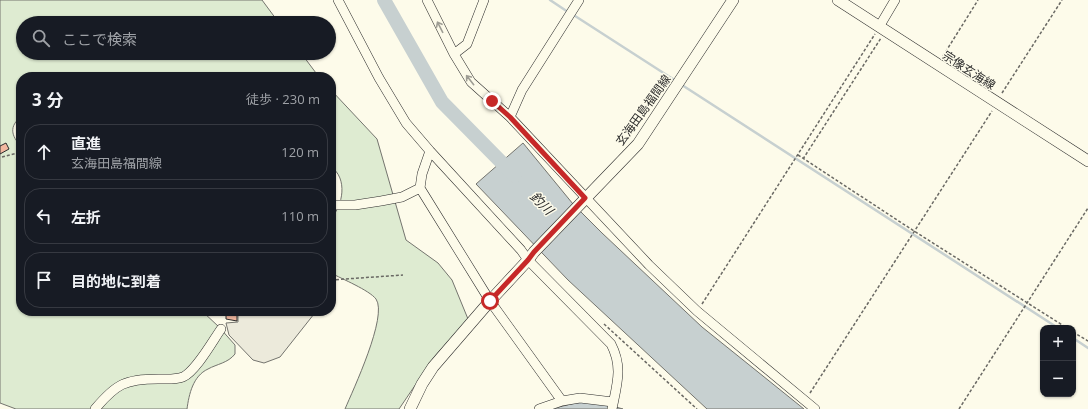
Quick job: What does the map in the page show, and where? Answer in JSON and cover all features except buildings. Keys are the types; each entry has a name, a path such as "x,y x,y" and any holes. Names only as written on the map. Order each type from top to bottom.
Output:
{"main road":[{"name":"玄海田島福間線","path":"410,409 422,384 433,368 490,301 534,252 638,144 733,0"},
{"name":"宗像玄海線","path":"838,0 1088,161"}],"street":[{"path":"338,0 395,106 406,123 521,250 528,260 611,344 616,353 618,377 613,406 580,398 562,401 539,409"},
{"path":"427,0 454,54 471,82 510,117 583,201 698,311 814,409"},
{"path":"454,54 466,44 484,0"},
{"path":"510,117 522,90 579,0"},
{"path":"882,29 895,0"},
{"path":"430,151 422,174 420,188 490,301 562,401"},
{"path":"336,205 355,205 402,197 420,188"},
{"path":"95,409 112,389 122,384 142,380 177,379 189,373 195,368 221,329"}],"path":[{"path":"937,65 978,0"},
{"path":"804,401 1062,0"},
{"path":"698,311 798,154 882,29"},
{"path":"803,159 882,29"},
{"path":"2,157 16,153"},
{"path":"798,154 803,159 914,231 1062,325"},
{"path":"959,409 1088,208"},
{"path":"336,280 403,275"},
{"path":"601,321 697,409"},
{"path":"1076,334 1088,342"}],"green space":[{"path":"0,0 262,0 274,16 16,16 16,60 306,60 315,72 16,72 16,122 13,127 13,135 16,140 16,316 207,316 235,345 235,354 222,363 203,372 199,376 195,381 189,397 187,409 16,409 0,403"},
{"path":"336,95 377,139 406,240 438,263 452,280 468,319 435,356 399,409 345,409 374,336 378,308 376,299 373,296 362,288 336,275 336,211 342,192 340,178 336,172"}],"shaded area":[{"path":"238,316 312,316 280,357 264,363 253,360 229,335 226,323 238,322"}],"water":[{"path":"523,143 573,204 602,233 702,327 804,409 707,409 568,280 476,184"},
{"path":"588,402 605,404 623,409 551,409 575,403"}],"waterway":[{"name":"釣川","path":"384,0 442,102 515,176"},
{"path":"550,0 568,12"},
{"path":"572,14 676,81"},
{"path":"682,85 1053,325"},
{"path":"1076,340 1088,348"}],"route":[{"path":"490,301 585,198 510,117 492,101"}]}
